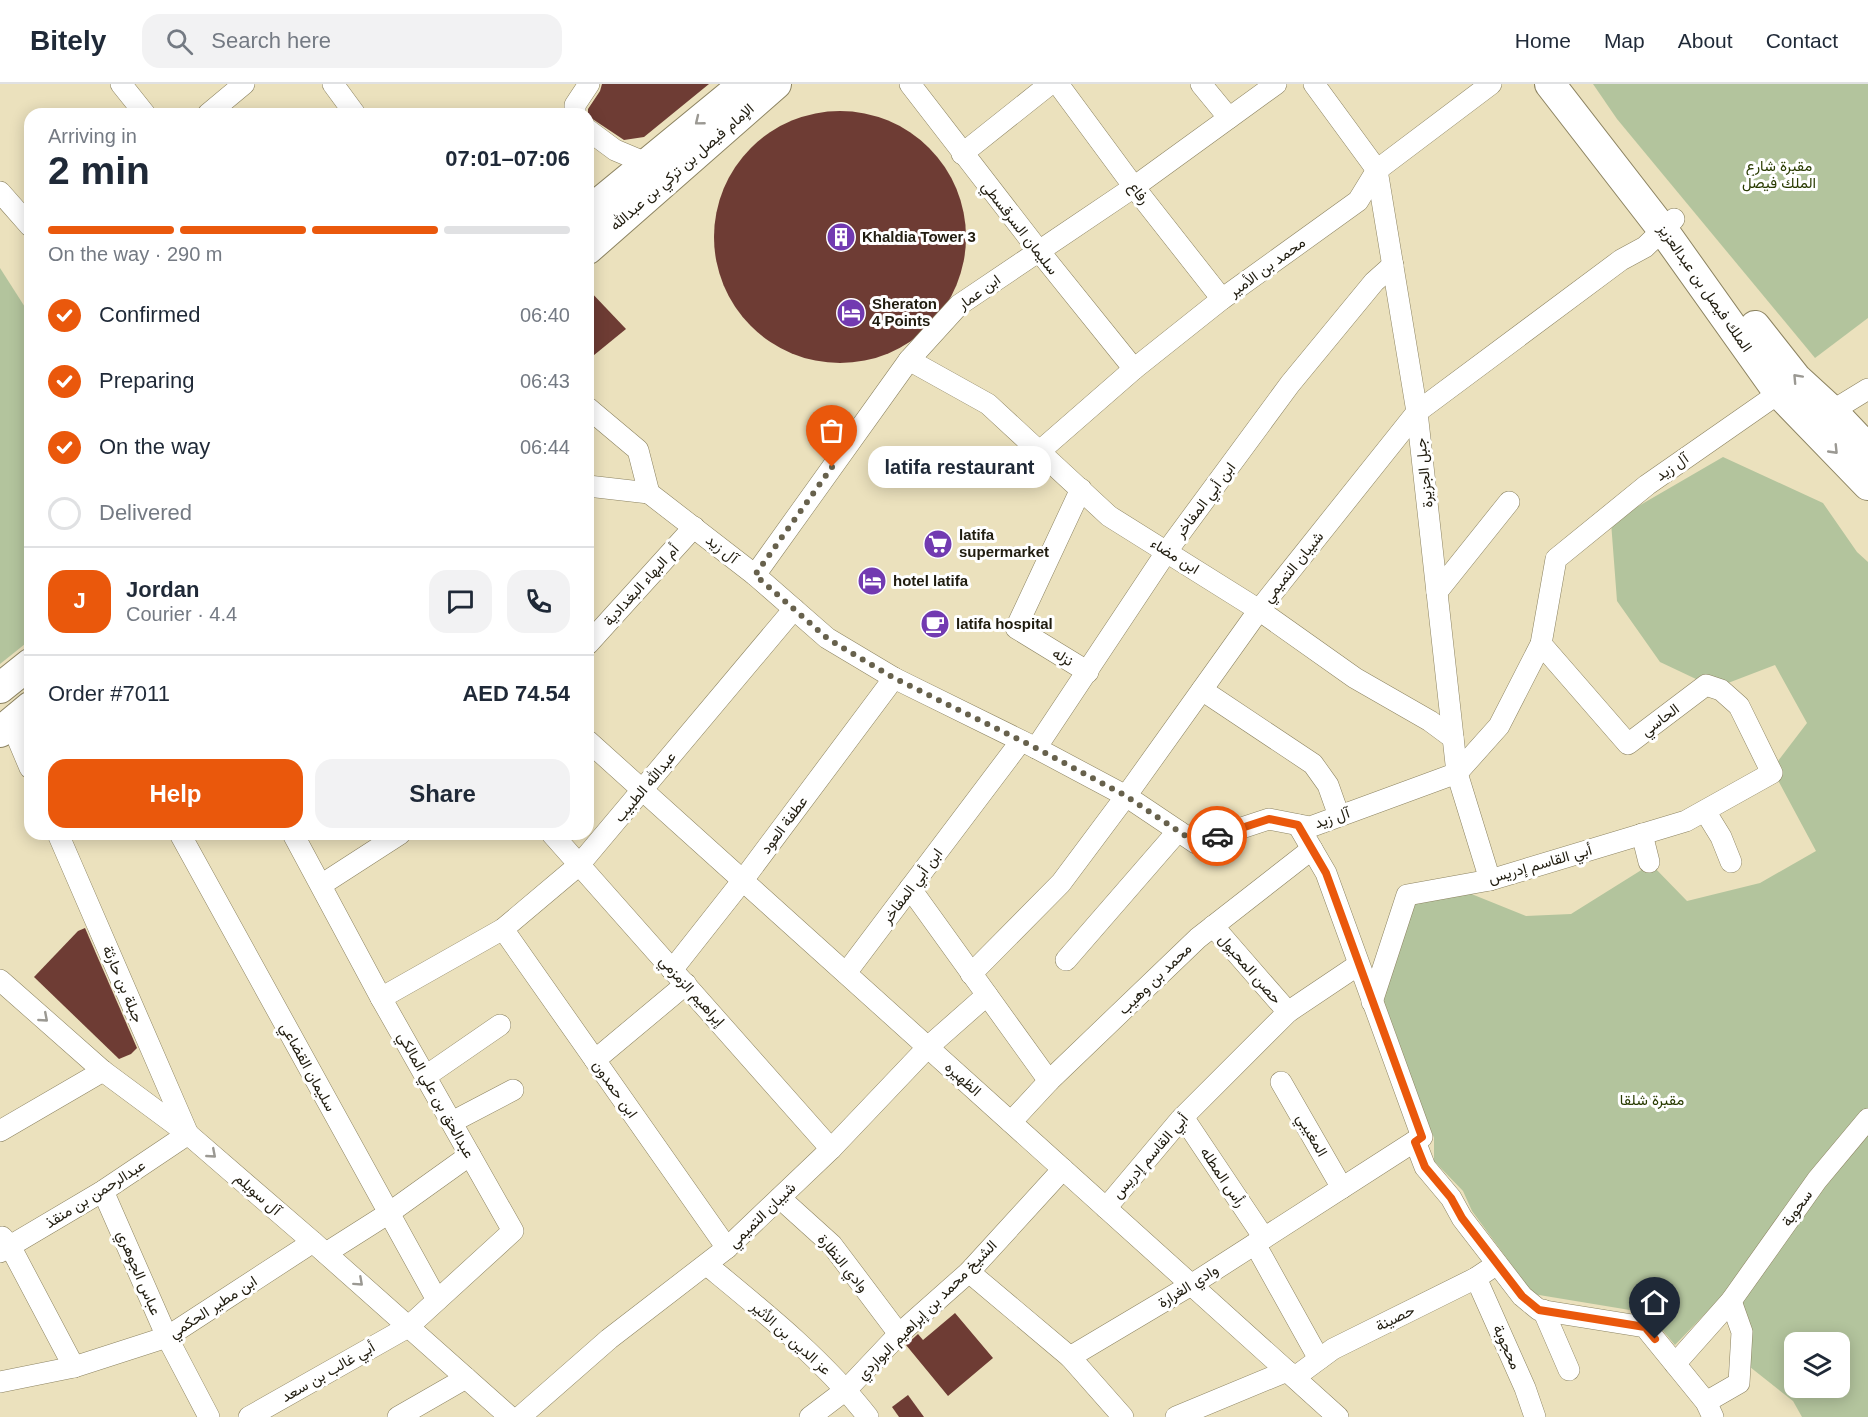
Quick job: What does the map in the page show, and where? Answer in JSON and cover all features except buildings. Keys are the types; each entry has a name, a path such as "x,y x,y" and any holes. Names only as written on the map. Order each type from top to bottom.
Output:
{"street":[{"path":"121,84 140,108"},
{"path":"214,108 244,84"},
{"path":"575,108 589,84"},
{"name":"الإمام فيصل بن تركي بن عبدالله","path":"594,207 744,84"},
{"name":"الإمام فيصل بن تركي بن عبدالله","path":"594,244 776,84"},
{"name":"سليمان السرقسطي","path":"910,84 962,154 1134,369"},
{"path":"962,154 1050,84"},
{"name":"رفاع","path":"1058,84 1134,187 1222,299"},
{"path":"1201,84 1229,118"},
{"name":"ابن عمار","path":"755,575 909,360 959,305 1134,187 1276,84"},
{"name":"جبل الجزيرة","path":"1314,84 1377,170 1417,412 1457,773 1490,880"},
{"name":"محمد بن الأمير","path":"1040,451 1134,369 1222,299 1358,201 1377,170 1491,84"},
{"name":"الملك فيصل بن عبدالعزيز","path":"1550,84 1796,378 1868,449"},
{"name":"الملك فيصل بن عبدالعزيز","path":"1570,84 1669,225 1779,393 1868,485"},
{"path":"338,86 351,108"},
{"path":"594,134 615,150 646,163"},
{"path":"0,192 24,218"},
{"name":"شيبان التميمي","path":"971,974 1061,883 1259,610 1417,412 1621,260 1645,247 1669,225"},
{"name":"ابن أبي المفاخر","path":"846,973 910,888 1088,672 1167,551 1290,384 1374,282 1393,265"},
{"name":"ابن مضاء","path":"909,360 988,404 1109,516 1259,610 1355,678 1453,738"},
{"path":"1832,411 1868,389"},
{"name":"آل زيد","path":"649,494 755,575 827,638 894,678 1126,796 1196,843 1269,819 1310,827 1457,773 1499,726 1541,644 1556,559 1647,485 1779,393"},
{"path":"594,413 638,450 649,494 594,487"},
{"name":"نزله","path":"1081,489 1016,628 1088,672"},
{"path":"1437,592 1509,502"},
{"name":"أم البهاء البغدادية","path":"594,637 694,527"},
{"name":"عبدالله الطبيب","path":"381,998 502,929 579,865 794,609"},
{"name":"الحاسي","path":"1541,644 1628,744 1706,685 1721,690 1739,706 1772,773"},
{"path":"0,688 24,669"},
{"name":"عطفة العود","path":"595,1060 679,977 743,880 894,678"},
{"path":"1202,690 1313,764 1328,785 1339,816"},
{"path":"14,721 24,750"},
{"name":"الظهيره","path":"594,746 1338,1417"},
{"name":"أبي القاسم إدريس","path":"1372,1002 1407,895 1490,880 1686,821 1772,773"},
{"path":"1705,811 1721,837 1731,862"},
{"path":"1298,825 1326,873 1422,1137 1415,1142 1425,1167 1451,1198 1462,1218 1522,1296 1539,1310 1645,1327 1676,1364 1709,1410 1738,1383 1742,1332 1731,1301"},
{"path":"1066,960 1178,831"},
{"path":"1642,834 1649,862"},
{"name":"جبلة بن حارثة","path":"61,840 188,1134"},
{"name":"سليمان القضاعي","path":"183,840 437,1300"},
{"name":"عبدالحق بن علي المالكي","path":"296,840 381,998 513,1231 408,1327"},
{"path":"321,885 391,840"},
{"name":"إبراهيم الزمزمي","path":"557,840 831,1149"},
{"name":"محمد بن وهيب","path":"1011,1122 1049,1081 1198,938 1312,849"},
{"path":"910,888 1049,1081"},
{"name":"حصن المحيول","path":"1213,926 1288,1012"},
{"name":"ابن حمدون","path":"502,929 727,1248"},
{"name":"أبي القاسم إدريس","path":"1106,1208 1183,1117 1288,1012 1358,965"},
{"name":"آل سويلم","path":"0,980 103,1071 188,1134 320,1247 510,1417"},
{"name":"شيبان التميمي","path":"520,1417 609,1339 727,1248 831,1149 928,1047 987,995"},
{"path":"426,1076 500,1025"},
{"path":"0,1131 103,1071"},
{"name":"المغيبي","path":"1281,1082 1342,1188"},
{"path":"452,1122 513,1090"},
{"name":"رأس المطله","path":"1183,1117 1259,1241 1319,1359"},
{"name":"سحوبة","path":"1676,1364 1731,1301 1817,1180 1868,1119"},
{"name":"عبدالرحمن بن منقذ","path":"3,1244 104,1191 188,1134"},
{"name":"وادي الغرارة","path":"1070,1357 1191,1285 1415,1142"},
{"name":"ابن مطير الحكمي","path":"0,1382 74,1367 167,1337 320,1247 389,1213 470,1155"},
{"name":"الشيخ محمد بن إبراهيم البواردي","path":"810,1417 847,1389 899,1334 969,1272 1063,1169"},
{"name":"عباس الجوهري","path":"104,1191 167,1337 208,1417"},
{"name":"وادي النظارة","path":"780,1197 832,1245 899,1334"},
{"path":"3,1244 74,1367"},
{"name":"حصينة","path":"1176,1417 1291,1374 1319,1359 1333,1348 1476,1278 1497,1264"},
{"name":"عز الدين بن الأثير","path":"707,1265 765,1312 847,1389 868,1417"},
{"path":"969,1272 1070,1357 1123,1417"},
{"name":"محجوبة","path":"1476,1278 1525,1388 1535,1417"},
{"path":"1543,1310 1569,1370"},
{"name":"أبي غالب بن سعد","path":"249,1417 408,1327"},
{"path":"398,1417 466,1378"}],"green space":[{"name":"مقبرة شارع الملك فيصل","path":"1593,84 1868,84 1868,318 1815,358 1617,119"},
{"path":"0,268 24,306 24,645 0,664"},
{"name":"مقبرة شلقا","path":"1723,457 1823,503 1857,552 1868,562 1868,1417 1802,1417 1789,1398 1850,1398 1850,1332 1784,1332 1784,1394 1750,1367 1730,1288 1675,1345 1648,1313 1533,1294 1472,1211 1463,1191 1434,1161 1434,1138 1410,1080 1395,1031 1384,1026 1379,986 1405,907 1464,891 1526,916 1571,914 1651,864 1687,901 1760,883 1816,851 1772,769 1807,723 1775,665 1715,688 1660,662 1617,601 1611,522"}],"way so far":[{"path":"832,467 755,575 827,638 894,678 1036,748 1126,796 1196,843 1217,836"}],"place":[{"name":"Khaldia Tower 3","path":"841,237"},
{"name":"Sheraton 4 Points","path":"851,313"},
{"name":"latifa restaurant","path":"832,467"},
{"name":"latifa supermarket","path":"938,544"},
{"name":"hotel latifa","path":"872,581"},
{"name":"latifa hospital","path":"935,624"}],"route":[{"path":"1217,836 1269,819 1298,825 1326,873 1422,1137 1415,1142 1425,1167 1451,1198 1462,1218 1522,1296 1539,1310 1645,1327 1655,1339"}]}
